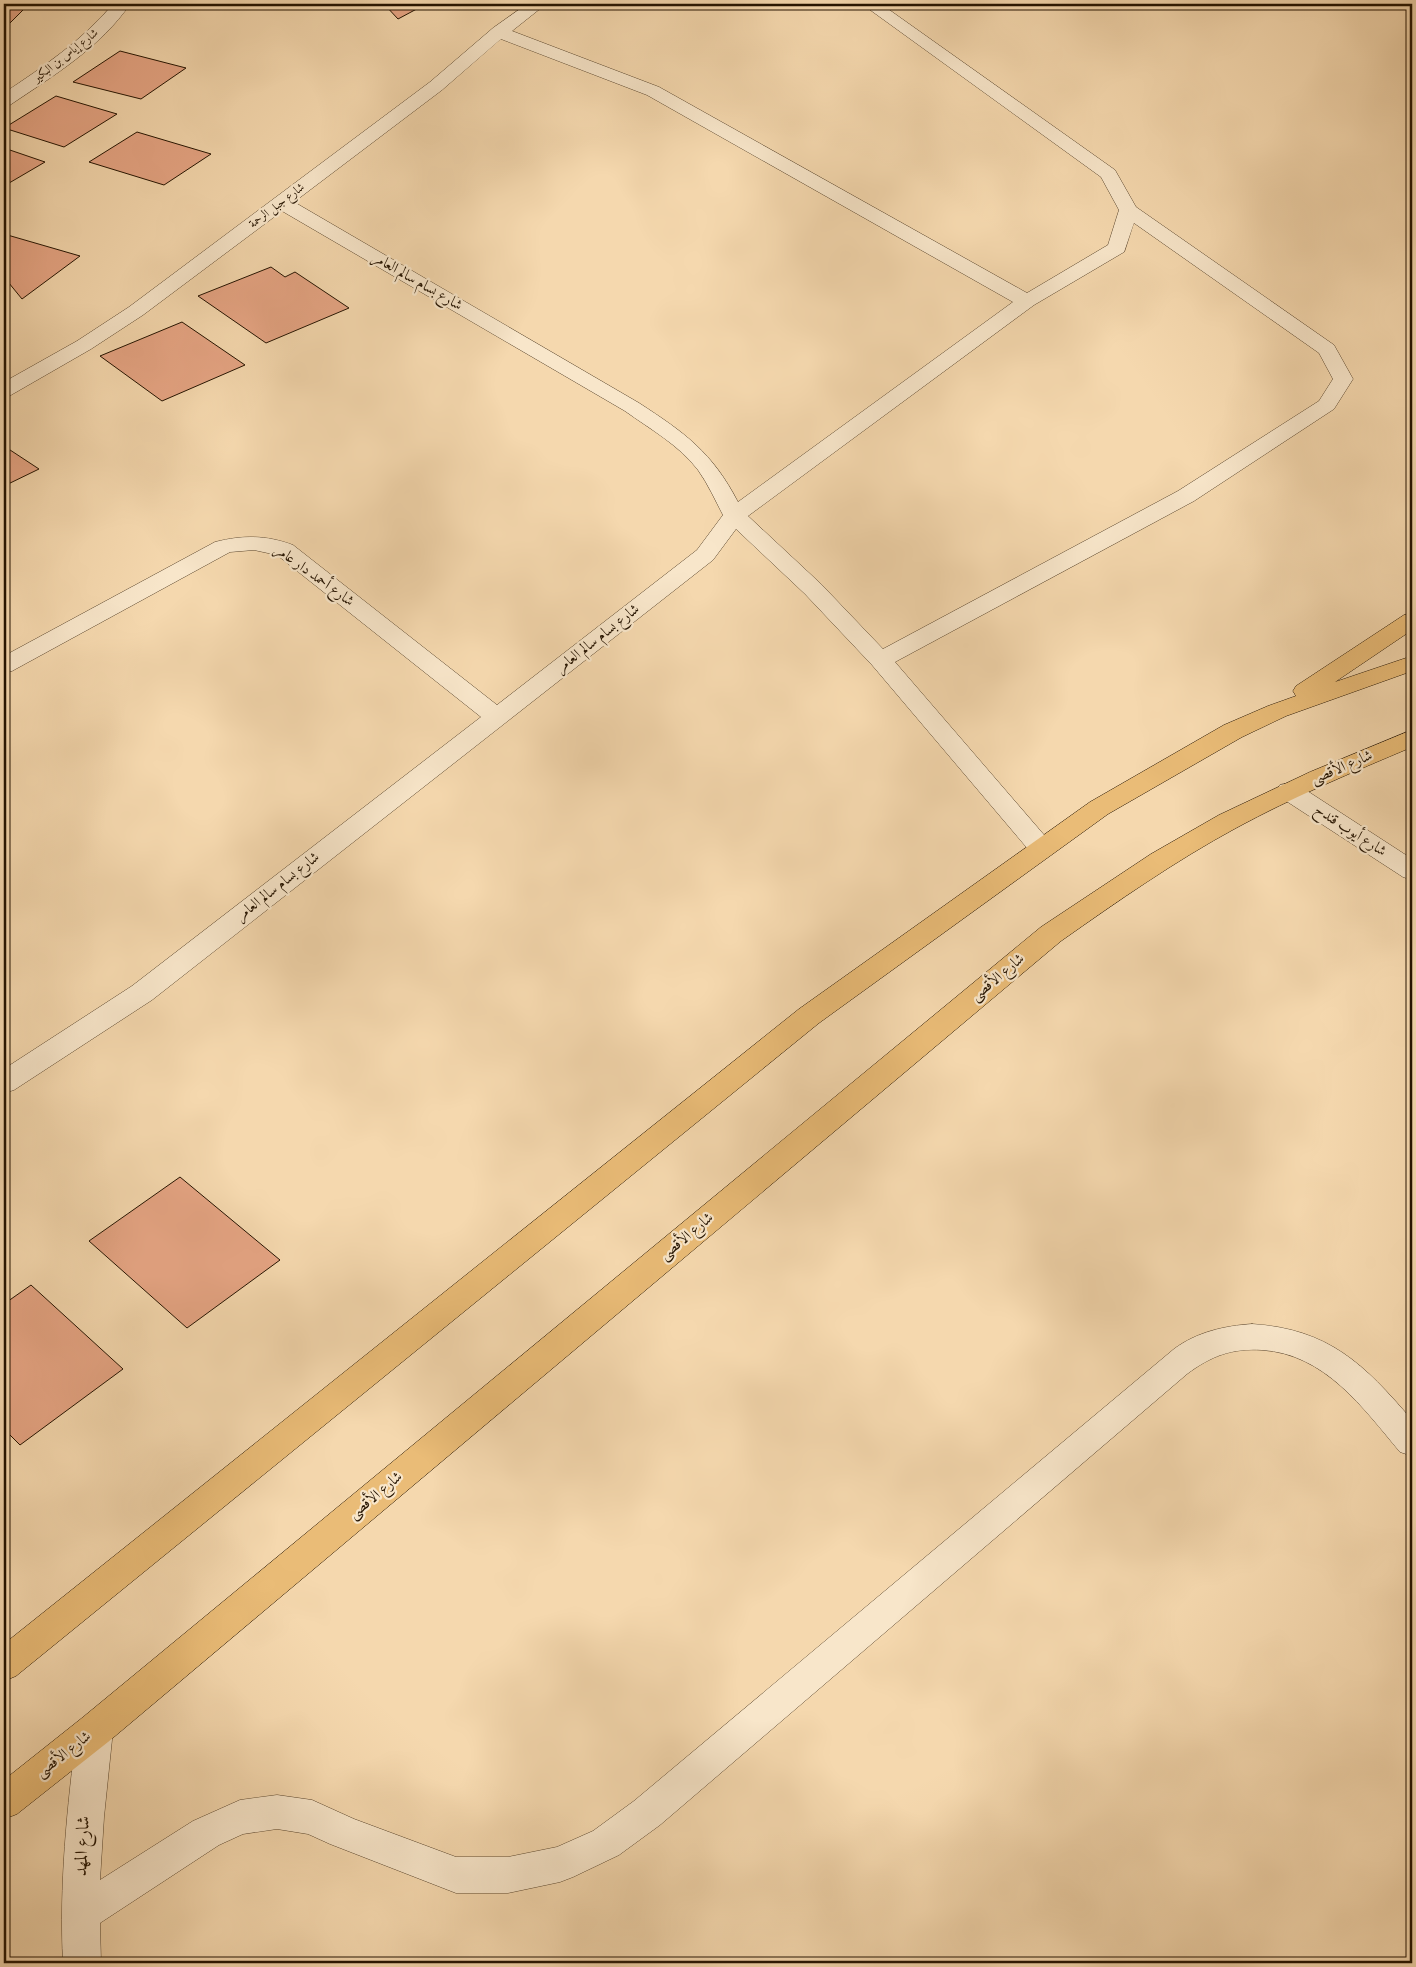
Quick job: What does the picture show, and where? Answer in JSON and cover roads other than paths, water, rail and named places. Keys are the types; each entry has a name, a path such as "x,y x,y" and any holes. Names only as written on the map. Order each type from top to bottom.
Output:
{"main road":[{"path":"1277,711 1412,620"},
{"path":"4,1664 809,1016 1042,848 1099,808 1233,730 1277,711 1412,663"},
{"name":"شارع الأقصى","path":"4,1802 95,1730 1051,934 1152,865 1228,822 1289,791 1412,738"}],"street":[{"name":"شارع إياس بن البكير","path":"4,101 46,73 102,28 122,4"},
{"name":"شارع جبل الرحمة","path":"4,391 84,345 136,311 436,86 499,32 538,4"},
{"path":"870,4 1108,174 1128,210 1327,349 1343,378 1327,405 1186,496 880,660"},
{"path":"499,32 652,91 1027,300"},
{"name":"شارع بسام سالم العامر","path":"4,1083 142,993 497,717 705,555 734,515 701,460 674,435 632,407 281,202"},
{"path":"1042,848 880,660 813,589 734,515 1027,300 1117,248 1128,210"},
{"name":"شارع أحمد دار عامر","path":"4,666 223,547 245,543 270,544 285,550 497,717"},
{"name":"شارع أيوب قندح","path":"1289,791 1412,872"},
{"path":"80,1914 206,1833 240,1817 277,1812 312,1817 343,1832 456,1875 508,1876 560,1864 606,1843 647,1813 1168,1371 1202,1347 1232,1338 1258,1337 1267,1337 1302,1346 1334,1362 1361,1385 1412,1442"},
{"name":"شارع المهد","path":"82,1963 80,1914 84,1819 95,1730"}]}
